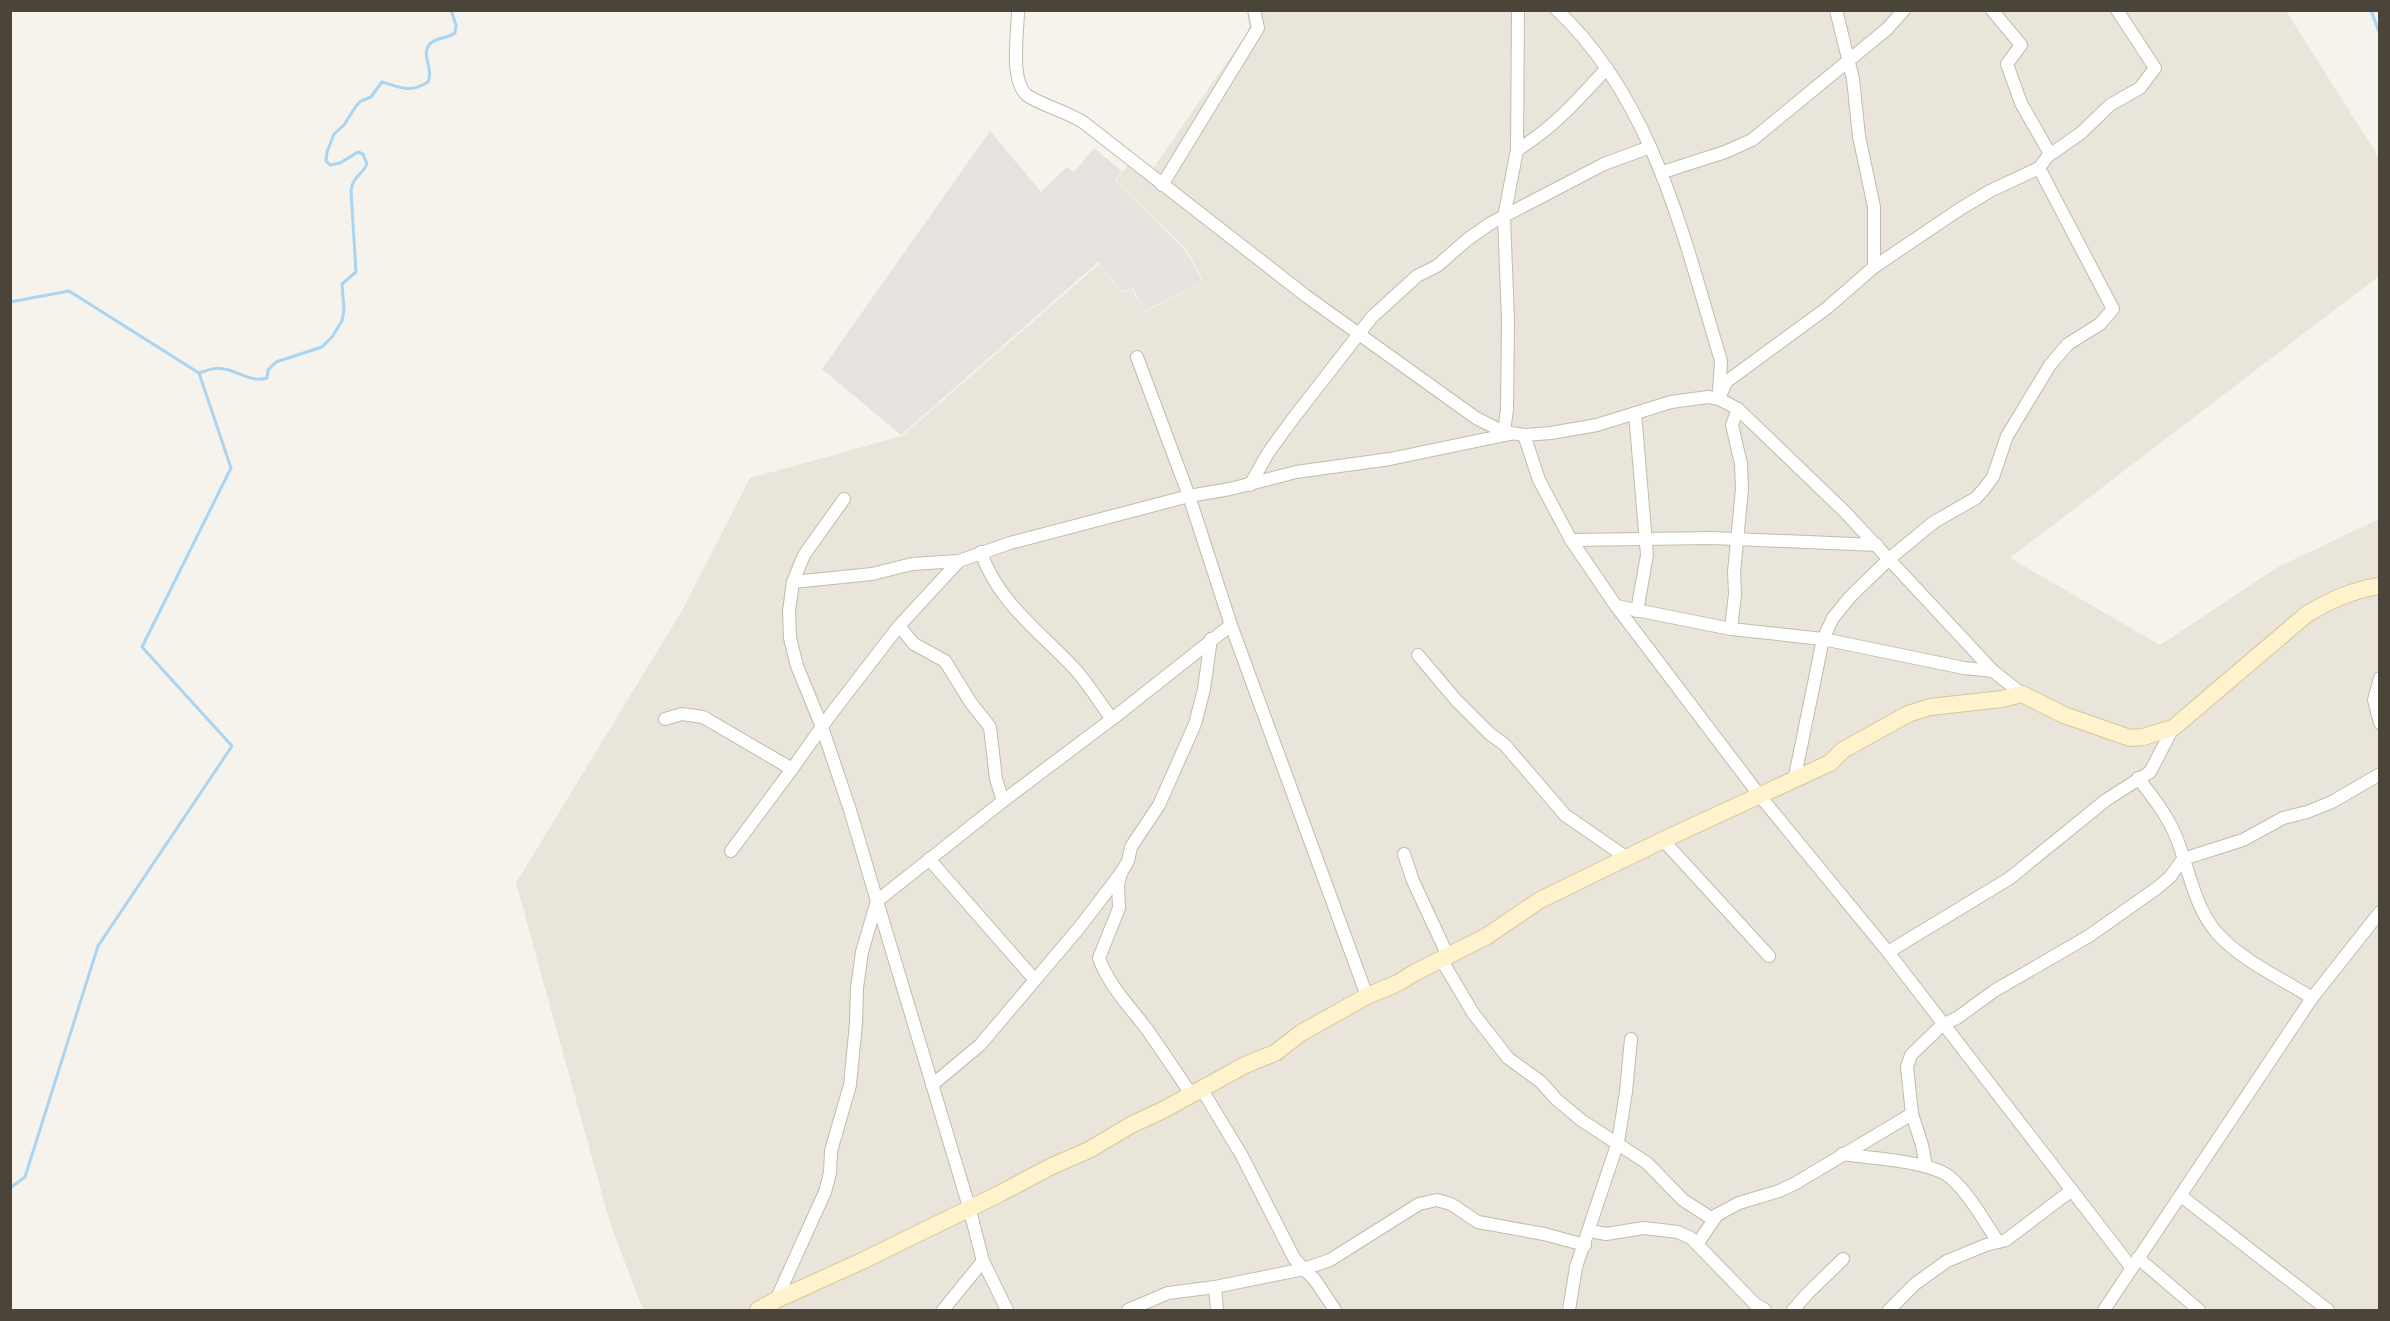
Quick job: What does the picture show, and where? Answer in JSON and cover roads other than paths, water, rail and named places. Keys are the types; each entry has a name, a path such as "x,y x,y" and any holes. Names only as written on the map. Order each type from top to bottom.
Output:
{"street":[{"path":"1018,10 1016,74 1020,87 1029,96 1083,122 1306,297 1476,418 1507,433 1524,435 1551,433 1597,425 1671,402 1708,397 1719,399 1738,409 1877,545 1994,671 2022,694 2064,715 2130,738 2143,737 2173,728"},
{"path":"1162,185 1258,28 1254,10"},
{"path":"1507,433 1508,320 1504,217 1516,150 1518,10"},
{"path":"1557,10 1607,69 1663,172 1721,362 1719,399"},
{"path":"1836,10 1849,60 1859,136 1874,207 1874,267"},
{"path":"1663,172 1725,152 1752,140 1887,29 1904,10"},
{"path":"1992,10 2021,45 2007,64 2021,103 2050,154"},
{"path":"1719,399 1726,382 1827,308 1874,267 1990,190 2039,168 2050,154 2081,133 2110,105 2140,88 2155,68 2117,10"},
{"path":"1516,150 1535,140 1561,117 1607,69"},
{"path":"1250,485 1268,453 1372,317 1417,276 1437,266 1468,239 1491,223 1604,164 1650,147"},
{"path":"1794,781 1823,639 1833,618 1850,597 1934,522 1976,498 1993,477 2007,436 2050,365 2068,344 2100,324 2114,309 2039,168"},
{"path":"1137,357 1189,496 1231,625 1367,996"},
{"path":"1731,629 1742,489 1741,464 1732,425 1738,409"},
{"path":"1635,413 1647,555 1636,611"},
{"path":"793,582 872,574 912,564 959,561 1010,543 1189,496 1250,485 1296,472 1390,459 1507,433"},
{"path":"1524,435 1539,480 1571,540 1616,606 1760,796 1887,952 2072,1190 2134,1263 2199,1311"},
{"path":"844,499 804,555 793,582 789,611 790,638 797,666 822,727 850,810 969,1207 983,1261 1007,1311"},
{"path":"1571,540 1646,538 1877,545"},
{"path":"981,552 995,586 1073,668 1112,719"},
{"path":"731,851 899,626 959,561"},
{"path":"1887,952 2010,878 2106,800 2150,772 2173,728 2307,614 2331,600 2358,590 2379,586"},
{"path":"1616,606 1731,629 1823,639 1964,668 1994,671"},
{"path":"776,1300 825,1192 830,1173 831,1151 850,1085 856,1023 856,988 862,952 877,902 1003,801 1231,625"},
{"path":"899,626 914,644 945,661 971,703 990,727 996,778 1003,801"},
{"path":"933,1085 980,1045 1079,928 1121,873 1128,861 1131,847 1163,796 1195,724 1206,680 1211,639"},
{"path":"1418,655 1456,700 1490,734 1504,744 1565,815 1627,858"},
{"path":"2379,678 2374,700 2379,723"},
{"path":"758,1311 776,1300 862,1261 1052,1166 1089,1150 1196,1091 1275,1053 1301,1033 1367,996 1387,989 1503,926 1540,900 1830,763 1843,750 1908,714 1930,708 2022,694"},
{"path":"665,719 682,714 703,717 792,769"},
{"path":"1926,1166 1912,1114 1907,1067 1911,1055 1942,1025 1957,1018 1994,991 2089,936 2157,888 2170,877 2183,859 2243,840 2283,818 2332,802 2379,774"},
{"path":"2138,778 2174,832 2200,905 2217,932 2246,957 2312,998"},
{"path":"1663,840 1769,956"},
{"path":"1404,854 1444,958 1473,1013 1508,1058 1541,1082 1556,1099 1581,1120 1647,1163 1683,1200 1711,1218 1730,1206 1794,1184 1912,1114"},
{"path":"929,859 1034,979"},
{"path":"1121,873 1116,918 1099,958 1103,969 1196,1091 1242,1156 1294,1258 1315,1280 1335,1311"},
{"path":"2104,1311 2312,998 2379,912"},
{"path":"1569,1311 1576,1267 1590,1231 1600,1192 1618,1142 1631,1039"},
{"path":"1842,1154 1926,1166 1950,1177 1998,1242"},
{"path":"1889,1311 1915,1284 1947,1262 2014,1235 2072,1190"},
{"path":"2181,1196 2328,1311"},
{"path":"1128,1311 1168,1293 1215,1287 1304,1269 1330,1260 1419,1204 1437,1200 1451,1204 1478,1222 1544,1234 1585,1245"},
{"path":"1698,1243 1718,1215"},
{"path":"1590,1231 1606,1234 1644,1228 1678,1233 1698,1243 1755,1304 1765,1311"},
{"path":"1793,1311 1843,1259"},
{"path":"943,1311 983,1261"},
{"path":"1215,1287 1218,1311"}],"waterway":[{"path":"10,1188 25,1177 98,946 232,746 142,647 231,468 199,373 221,368 250,378 267,378 268,370 276,362 322,347 332,337 342,321 344,310 342,284 356,272 351,191 354,182 367,164 363,154 358,152 340,163 330,165 326,161 327,152 334,134 344,125 356,106 371,97 382,82 410,89 428,82 430,72 427,49 434,41 455,33 456,25 451,10"},
{"path":"2371,10 2380,35"},
{"path":"10,302 69,291 199,373"}]}
